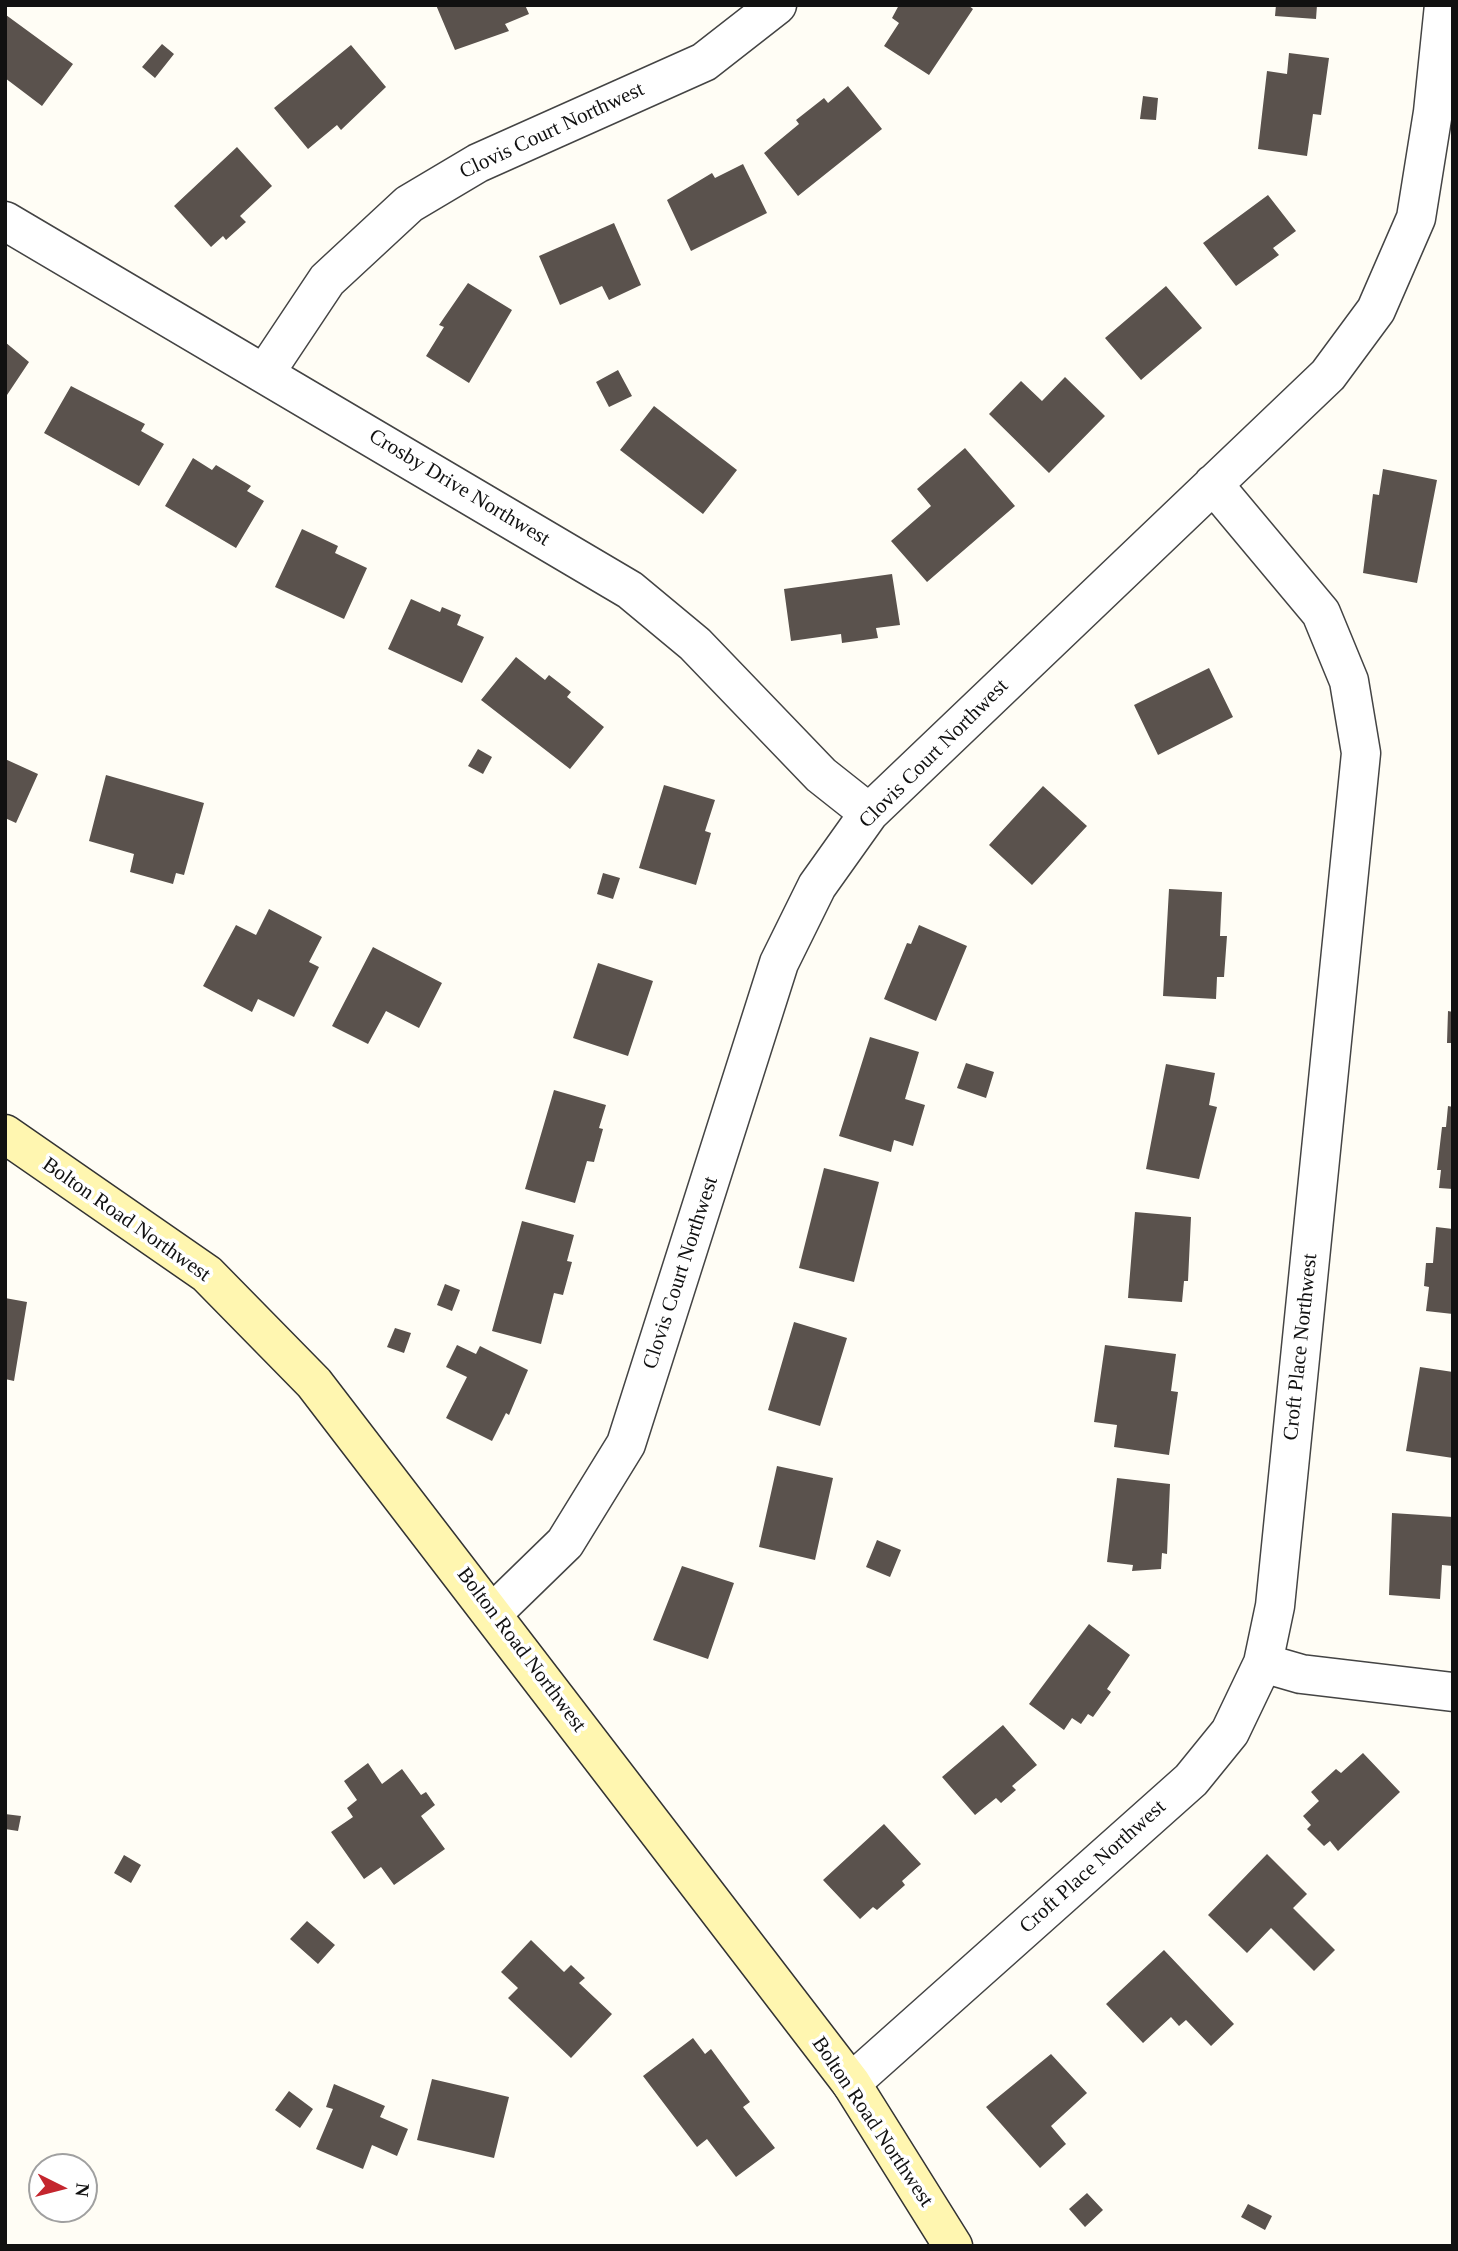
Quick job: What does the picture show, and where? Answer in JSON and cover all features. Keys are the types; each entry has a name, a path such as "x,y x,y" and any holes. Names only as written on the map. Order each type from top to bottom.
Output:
{"street":[{"name":"Clovis Court Northwest","path":"265,373 327,280 409,204 478,163 704,62 777,5"},
{"name":"Clovis Court Northwest","path":"493,1613 565,1543 626,1444 779,963 817,886 869,813 1328,374 1376,310 1416,218 1443,113 1444,5"},
{"name":"Crosby Drive Northwest","path":"5,221 630,590 695,644 821,775 869,813"},
{"name":"Croft Place Northwest","path":"851,2083 1191,1780 1230,1732 1263,1662 1275,1606 1361,752 1349,681 1321,614 1213,484"},
{"name":"Bolton Road Northwest","path":"5,1135 207,1274 314,1383 851,2083 953,2246"},
{"path":"1263,1662 1301,1674 1453,1692"}],"building":[{"path":"436,5 525,5 529,14 505,24 509,31 455,50"},
{"path":"899,5 968,5 973,9 929,75 884,46 899,23 892,18"},
{"path":"1276,5 1317,5 1316,19 1275,16"},
{"path":"6,15 73,64 42,106 5,78"},
{"path":"162,44 174,54 155,78 142,67"},
{"path":"351,45 386,87 341,130 337,125 308,149 274,108"},
{"path":"1289,53 1329,58 1321,115 1313,114 1307,156 1258,149 1267,71 1287,74"},
{"path":"848,86 882,129 798,196 764,153 799,124 796,120 824,98 828,103"},
{"path":"1143,96 1158,98 1156,120 1140,119"},
{"path":"237,147 272,186 240,216 246,222 226,240 223,236 211,247 174,206"},
{"path":"743,164 767,213 691,251 667,200 712,173 715,178"},
{"path":"1268,195 1296,231 1273,248 1279,255 1236,286 1203,243"},
{"path":"614,223 641,285 609,300 602,286 560,305 539,256"},
{"path":"468,283 512,310 469,383 426,356 444,327 439,325"},
{"path":"1166,286 1202,328 1141,380 1105,338"},
{"path":"5,342 29,362 5,398"},
{"path":"618,370 632,396 609,407 596,382"},
{"path":"1065,377 1105,416 1049,473 989,414 1021,381 1042,401"},
{"path":"71,386 145,424 141,431 164,444 139,486 44,433"},
{"path":"654,406 737,470 703,514 620,450"},
{"path":"965,448 1015,506 927,582 891,541 931,506 917,489"},
{"path":"193,458 212,470 216,465 251,486 247,491 264,501 236,548 165,506"},
{"path":"1383,469 1437,480 1417,583 1363,573 1373,494 1379,495"},
{"path":"302,529 338,546 335,553 367,568 344,619 275,587"},
{"path":"892,574 900,625 876,628 878,638 842,643 841,634 791,641 784,589"},
{"path":"411,599 440,612 442,607 461,615 457,625 484,637 462,683 388,649"},
{"path":"516,657 545,680 549,675 571,692 567,697 604,727 570,769 481,700"},
{"path":"1209,668 1233,717 1158,755 1134,705"},
{"path":"478,749 492,757 483,774 468,766"},
{"path":"5,759 38,774 16,823 5,818"},
{"path":"106,775 204,803 184,875 176,873 173,884 130,872 134,854 89,841"},
{"path":"664,785 715,800 705,831 711,833 696,885 639,868"},
{"path":"1043,786 1087,826 1032,885 989,845"},
{"path":"603,873 620,878 613,899 597,894"},
{"path":"1169,889 1222,892 1220,936 1227,936 1224,977 1217,977 1216,999 1163,996"},
{"path":"269,909 322,937 309,962 319,967 294,1017 258,999 252,1012 203,986 236,925 256,935"},
{"path":"919,925 967,946 936,1021 884,999 907,943 911,944"},
{"path":"373,947 442,983 419,1028 386,1011 368,1044 332,1026"},
{"path":"598,963 653,981 628,1056 573,1038"},
{"path":"1448,1011 1453,1012 1453,1043 1447,1043"},
{"path":"870,1037 919,1052 905,1099 925,1105 913,1146 894,1140 891,1152 839,1136"},
{"path":"966,1063 994,1072 986,1098 957,1088"},
{"path":"1166,1064 1215,1073 1209,1105 1217,1107 1199,1179 1146,1169"},
{"path":"554,1090 606,1105 599,1128 603,1129 594,1162 587,1161 575,1203 525,1189"},
{"path":"1448,1106 1453,1107 1453,1189 1439,1188 1441,1170 1437,1170 1442,1127 1446,1127"},
{"path":"824,1168 879,1182 854,1282 799,1268"},
{"path":"1135,1212 1191,1217 1188,1281 1184,1281 1182,1302 1128,1298"},
{"path":"522,1221 574,1235 567,1261 572,1262 563,1295 554,1293 541,1344 492,1331"},
{"path":"1436,1227 1453,1229 1453,1314 1426,1311 1429,1287 1424,1286 1426,1263 1433,1263"},
{"path":"445,1284 460,1290 452,1311 437,1305"},
{"path":"5,1298 27,1302 14,1381 5,1379"},
{"path":"794,1322 847,1338 820,1426 768,1410"},
{"path":"395,1328 411,1333 404,1353 387,1347"},
{"path":"457,1345 476,1354 480,1346 528,1370 509,1415 506,1413 492,1441 446,1418 467,1377 446,1367"},
{"path":"1105,1345 1176,1354 1171,1391 1178,1392 1169,1455 1114,1447 1117,1425 1094,1422"},
{"path":"1420,1367 1453,1372 1453,1458 1406,1451"},
{"path":"777,1466 833,1478 815,1560 759,1547"},
{"path":"1117,1478 1170,1484 1167,1554 1162,1553 1161,1569 1132,1571 1133,1565 1107,1562"},
{"path":"1392,1513 1453,1517 1453,1566 1442,1565 1440,1599 1389,1595"},
{"path":"877,1540 901,1550 890,1577 866,1567"},
{"path":"682,1566 734,1583 708,1659 653,1640"},
{"path":"1089,1624 1130,1655 1107,1689 1111,1692 1093,1717 1088,1714 1081,1724 1072,1718 1064,1730 1029,1704"},
{"path":"1003,1725 1037,1765 1012,1786 1016,1790 1001,1803 996,1798 975,1815 942,1777"},
{"path":"1363,1753 1400,1792 1338,1851 1330,1841 1324,1846 1307,1829 1311,1825 1303,1816 1319,1801 1311,1792 1336,1769 1341,1773"},
{"path":"368,1763 382,1784 402,1769 421,1795 426,1792 435,1805 421,1816 445,1849 394,1885 381,1867 364,1879 331,1832 353,1817 347,1808 357,1800 344,1781"},
{"path":"5,1814 21,1816 18,1831 5,1829"},
{"path":"884,1824 921,1864 902,1881 905,1885 877,1910 873,1907 860,1919 823,1880"},
{"path":"1267,1854 1307,1894 1293,1908 1335,1950 1314,1971 1271,1928 1247,1953 1208,1915"},
{"path":"124,1855 141,1865 131,1883 114,1873"},
{"path":"307,1921 335,1945 318,1964 290,1939"},
{"path":"531,1940 564,1972 571,1965 585,1978 579,1983 612,2014 571,2058 508,1998 518,1988 501,1972"},
{"path":"1164,1950 1234,2024 1211,2046 1186,2020 1179,2026 1171,2017 1143,2043 1106,2004"},
{"path":"693,2038 705,2054 711,2049 750,2102 743,2107 775,2148 736,2177 707,2139 697,2147 643,2076"},
{"path":"1051,2054 1087,2093 1051,2126 1066,2144 1040,2168 986,2107"},
{"path":"432,2079 509,2097 494,2158 417,2140"},
{"path":"334,2084 385,2106 380,2117 408,2129 397,2156 372,2145 363,2169 316,2149 333,2109 326,2107"},
{"path":"289,2091 313,2109 300,2128 275,2110"},
{"path":"1087,2193 1103,2210 1085,2227 1069,2209"},
{"path":"1248,2204 1272,2216 1265,2230 1241,2217"}]}
